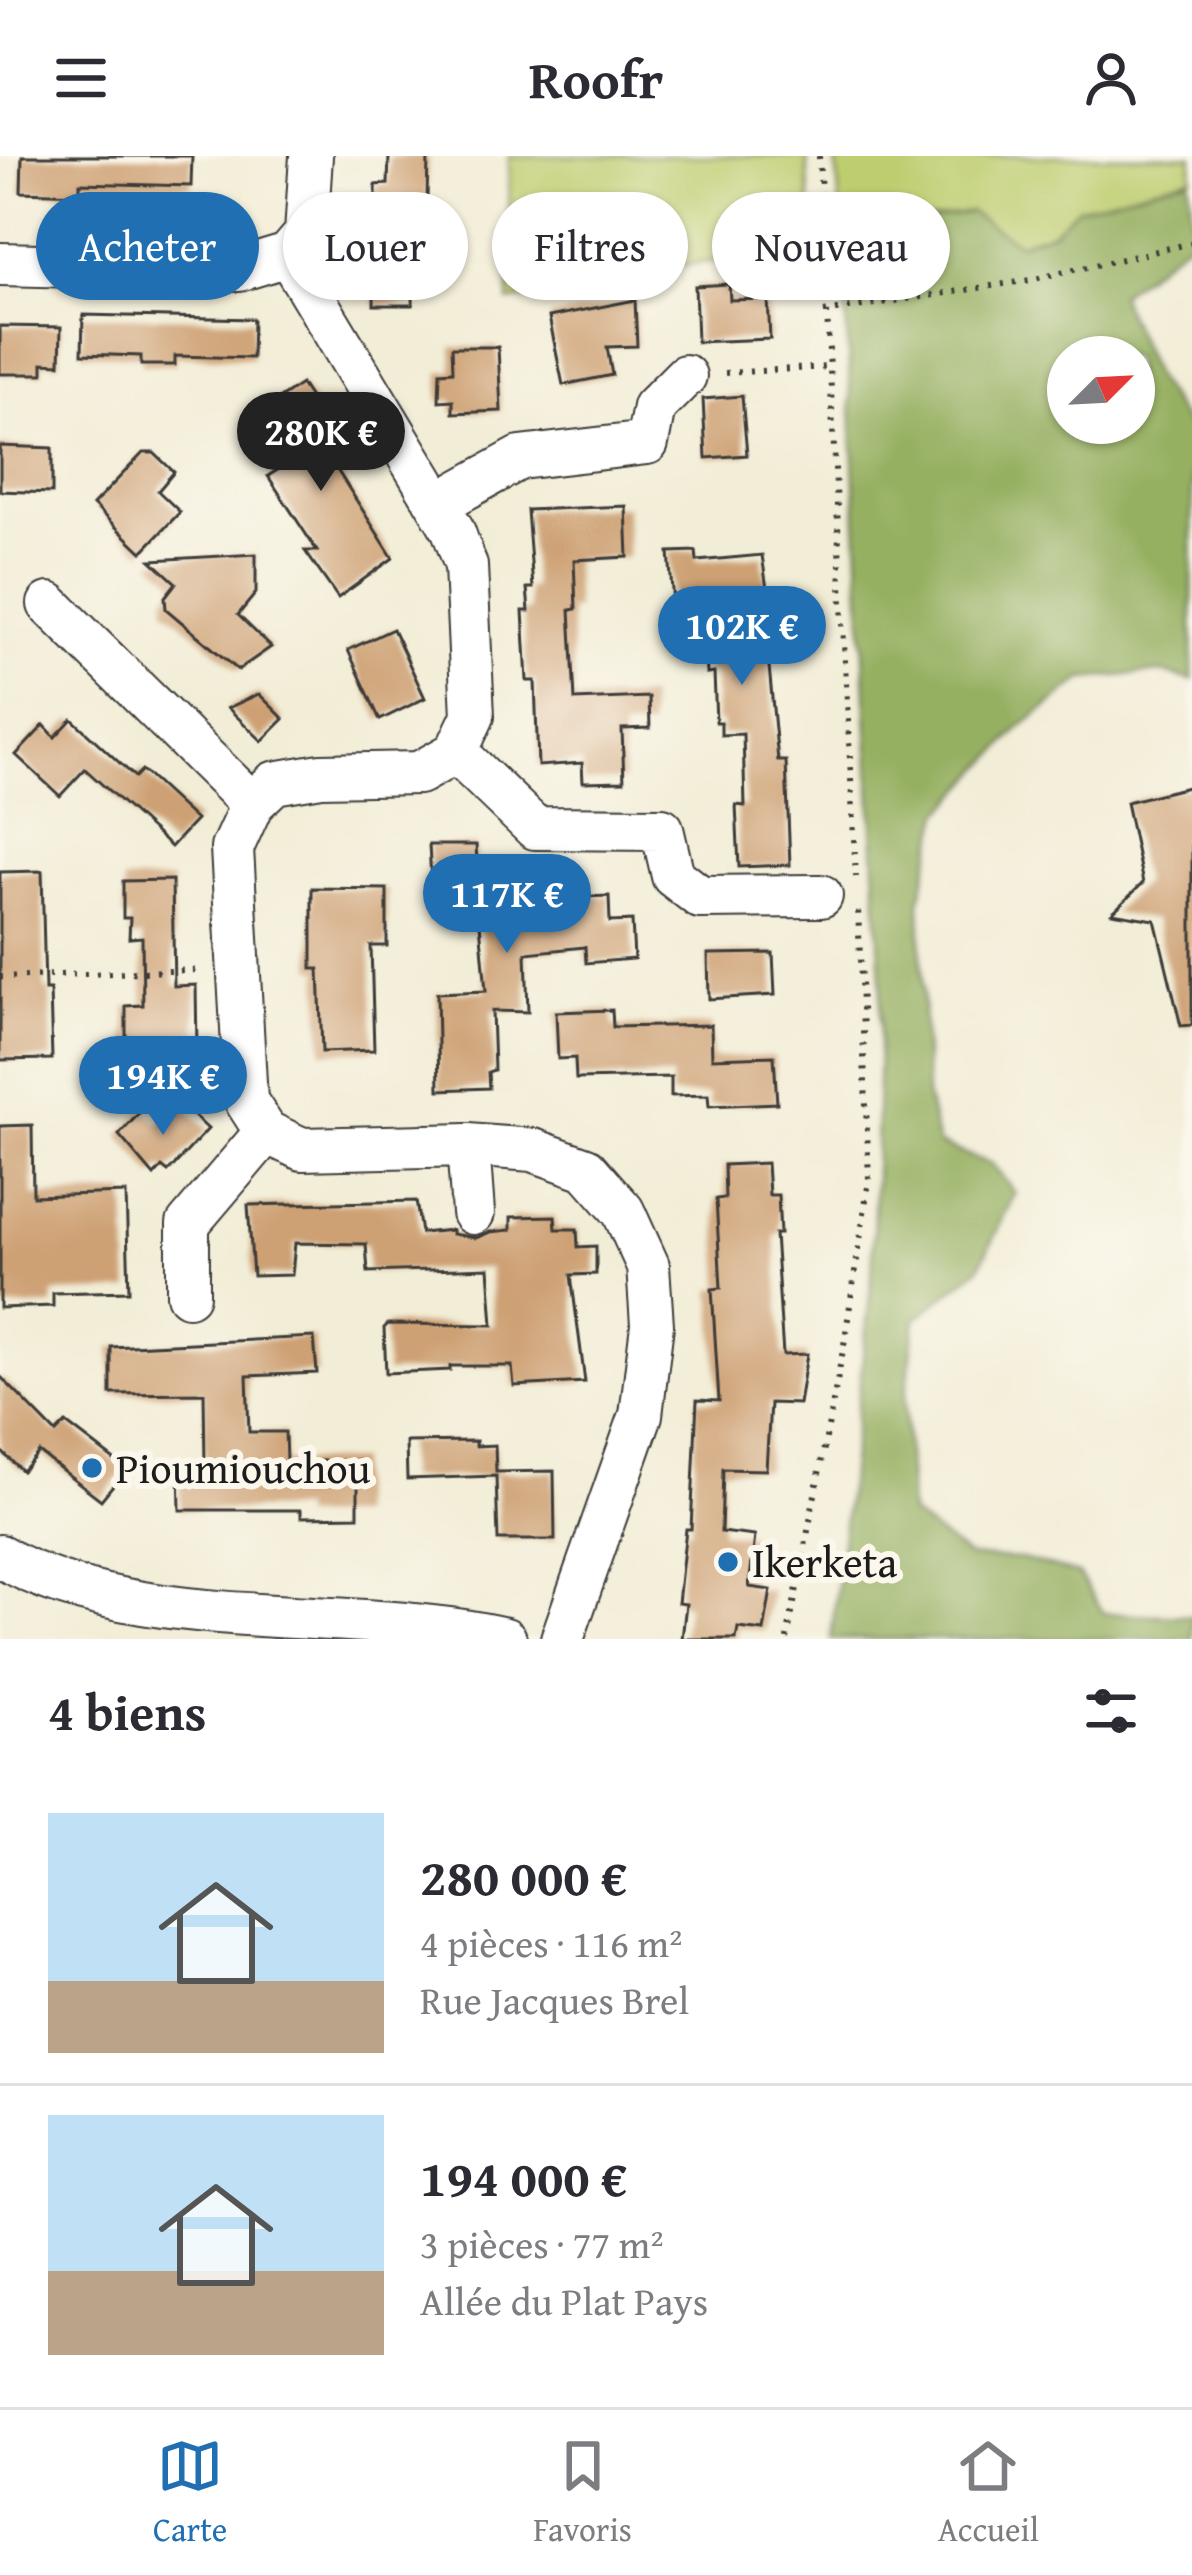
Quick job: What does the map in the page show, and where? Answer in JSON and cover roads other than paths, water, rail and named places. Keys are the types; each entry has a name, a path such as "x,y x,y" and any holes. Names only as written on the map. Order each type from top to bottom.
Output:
{"street":[{"path":"309,192 311,156"},
{"path":"0,264 239,270 283,257"},
{"path":"315,300 439,503 466,566 473,716 455,752 419,773 321,776 274,783 252,804 232,848 246,1101 266,1132 302,1149 468,1145 533,1150 586,1169 623,1211 648,1267 652,1324 641,1415 562,1639"},
{"path":"439,503 520,458 647,443 654,407 685,376"},
{"path":"49,604 252,804"},
{"path":"455,752 535,828 662,829 673,875 700,897 821,896"},
{"path":"188,1295 188,1224 266,1132"},
{"path":"468,1145 473,1213"},
{"path":"0,1556 65,1587 176,1606 456,1628 505,1639"}],"place":[{"name":"Pioumiouchou","path":"92,1468"},
{"name":"Ikerketa","path":"728,1562"}]}
